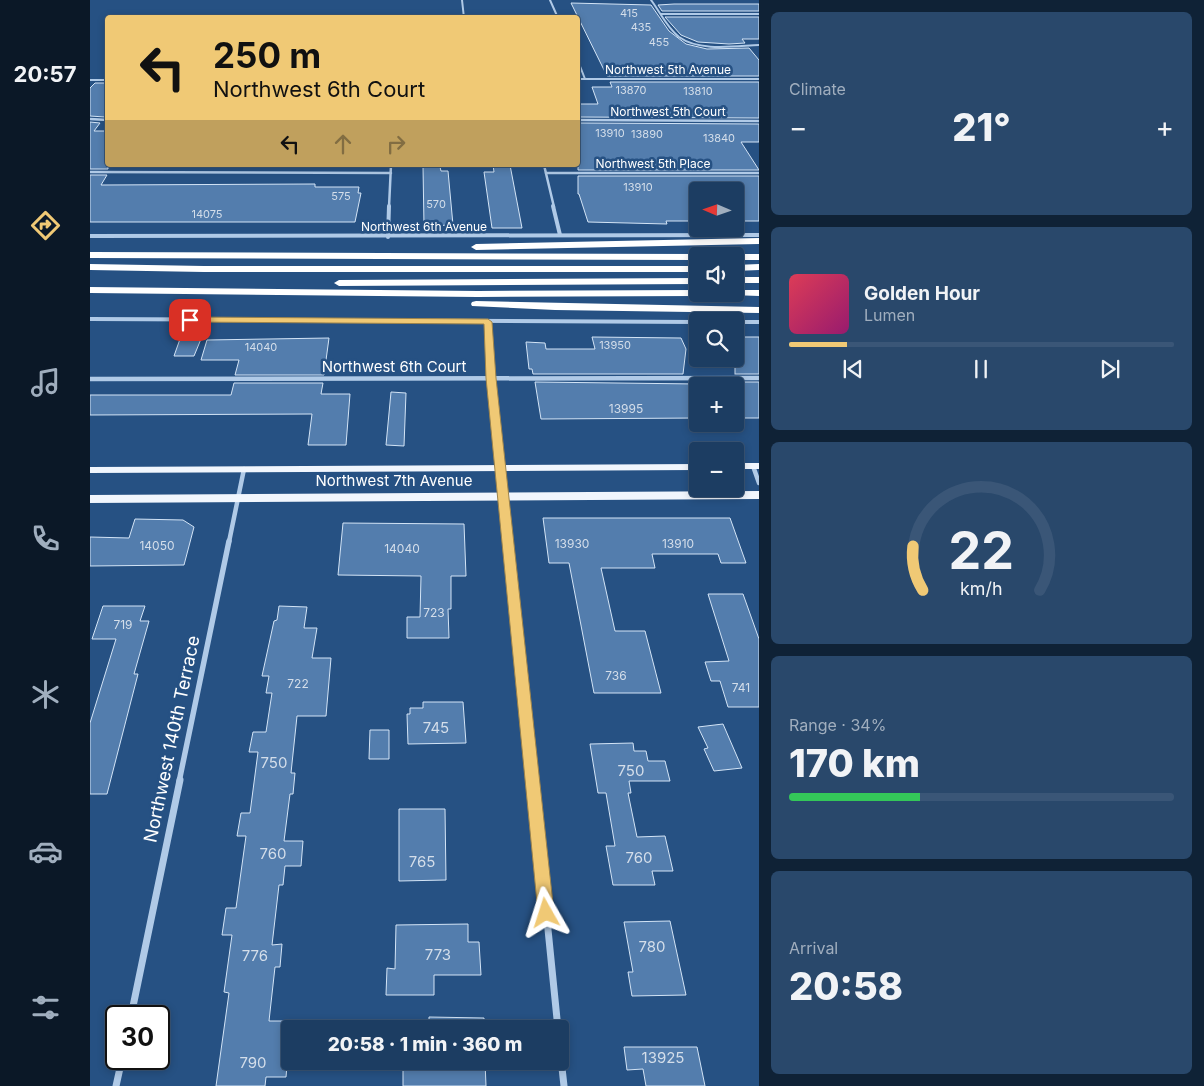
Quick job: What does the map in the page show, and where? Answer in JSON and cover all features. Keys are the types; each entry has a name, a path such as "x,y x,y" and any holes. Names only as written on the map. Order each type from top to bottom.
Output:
{"highway":[{"path":"160,256 759,241"},
{"path":"90,255 689,257"},
{"path":"744,257 759,257"},
{"path":"90,267 204,269 689,269"},
{"path":"744,268 759,267"},
{"path":"744,280 759,280"},
{"path":"90,281 428,283 689,281"},
{"path":"90,290 555,307 759,310"},
{"path":"744,293 759,292"},
{"path":"213,293 689,293"}],"main road":[{"name":"Northwest 7th Avenue","path":"90,470 689,467"},
{"name":"Northwest 7th Avenue","path":"90,499 759,495"}],"street":[{"path":"462,0 464,15"},
{"path":"550,0 557,15"},
{"path":"651,0 679,37 686,41 716,45 759,45"},
{"path":"661,14 759,14"},
{"path":"580,66 586,79"},
{"name":"Northwest 5th Avenue","path":"580,79 759,79"},
{"path":"90,80 105,80"},
{"path":"90,120 105,120"},
{"name":"Northwest 5th Court","path":"580,120 759,121"},
{"path":"388,237 391,167"},
{"path":"544,167 560,236"},
{"path":"90,172 391,173"},
{"name":"Northwest 5th Place","path":"546,173 759,172"},
{"name":"Northwest 6th Avenue","path":"90,236 759,235"},
{"path":"90,319 689,322"},
{"path":"488,322 491,378 505,496 557,1020"},
{"path":"744,322 759,322"},
{"name":"Northwest 6th Court","path":"90,379 759,378"},
{"path":"756,466 759,483"},
{"name":"Northwest 140th Terrace","path":"133,1005 244,469"},
{"path":"116,1086 120,1070"},
{"path":"562,1070 564,1086"}],"building":[{"path":"571,3 651,5 669,31 686,44 707,49 749,48 759,60 759,76 607,76 580,21 580,15 577,15"},
{"path":"759,4 759,11 662,11 658,5"},
{"path":"665,17 759,17 759,39 742,39 745,43 729,44 698,42 681,35"},
{"path":"610,82 759,82 759,118 580,117 580,104 598,104 592,87 612,87"},
{"path":"95,83 105,83 105,117 90,116 90,88"},
{"path":"90,122 100,123 94,131 105,131 105,167 108,167 108,169 90,169"},
{"path":"580,123 759,124 759,142 741,142 759,170 578,170 578,167 580,167"},
{"path":"423,167 440,167 441,171 448,171 453,225 424,226"},
{"path":"493,167 510,167 522,228 492,228 484,172 494,172"},
{"path":"90,175 107,175 101,185 315,184 315,187 359,187 358,193 361,193 355,222 90,222"},
{"path":"578,176 759,176 759,221 744,221 744,182 689,182 689,221 666,221 667,224 588,222 578,194"},
{"path":"592,337 681,338 686,349 683,374 533,374 532,369 529,369 526,342 545,343 546,349 595,349"},
{"path":"744,337 759,337 759,374 735,374 735,367 744,367"},
{"path":"329,338 324,375 235,375 239,360 201,360 207,340"},
{"path":"180,339 201,339 194,356 174,356"},
{"path":"535,382 689,384 689,418 541,419"},
{"path":"744,382 759,382 759,418 744,418"},
{"path":"234,383 323,383 321,394 350,394 346,445 308,445 312,414 90,415 90,395 231,395"},
{"path":"391,392 406,393 404,446 386,445"},
{"path":"543,518 730,518 746,563 721,563 718,554 652,554 655,568 601,568 615,631 645,631 661,693 594,693 569,563 549,563"},
{"path":"135,519 183,520 194,527 184,565 90,566 90,537 129,538"},
{"path":"343,523 464,524 466,576 451,576 451,609 448,609 449,638 407,638 407,617 420,617 421,576 338,575"},
{"path":"708,594 743,594 759,639 759,707 728,707 720,681 711,681 705,662 729,661"},
{"path":"103,606 145,606 140,621 149,621 134,674 138,674 107,794 90,794 90,723 116,639 92,639"},
{"path":"279,606 307,607 304,628 317,628 312,658 331,658 326,716 297,716 291,773 295,773 293,794 290,794 284,841 303,841 301,866 285,866 283,885 279,885 272,945 282,944 280,967 275,967 269,1021 281,1021 281,1070 287,1070 286,1077 266,1077 265,1086 216,1086 229,993 224,992 232,935 222,935 226,908 236,908 246,836 237,836 241,813 250,813 258,752 249,752 253,732 266,732 272,693 266,693 269,676 262,676 274,621 277,620"},
{"path":"423,702 463,702 466,743 408,744 407,714 410,714 410,708 423,708"},
{"path":"723,724 742,768 714,771 704,749 708,748 698,727"},
{"path":"370,730 389,730 389,759 369,759"},
{"path":"633,743 634,751 646,751 648,761 665,761 670,781 629,781 631,793 628,793 637,837 665,836 673,871 652,871 655,885 613,885 606,846 615,846 606,793 598,793 590,744"},
{"path":"399,809 445,809 446,880 399,881"},
{"path":"670,921 686,995 632,996 628,972 633,972 624,922"},
{"path":"468,924 468,942 479,942 481,975 434,975 434,995 386,995 387,968 395,969 396,925"},
{"path":"429,1017 484,1018 484,1020 429,1020"},
{"path":"624,1047 697,1047 705,1086 646,1086 643,1069 627,1070"},
{"path":"403,1070 485,1070 486,1086 403,1086"}],"route":[{"path":"190,320 488,322 491,378 505,496 546,913"}]}
